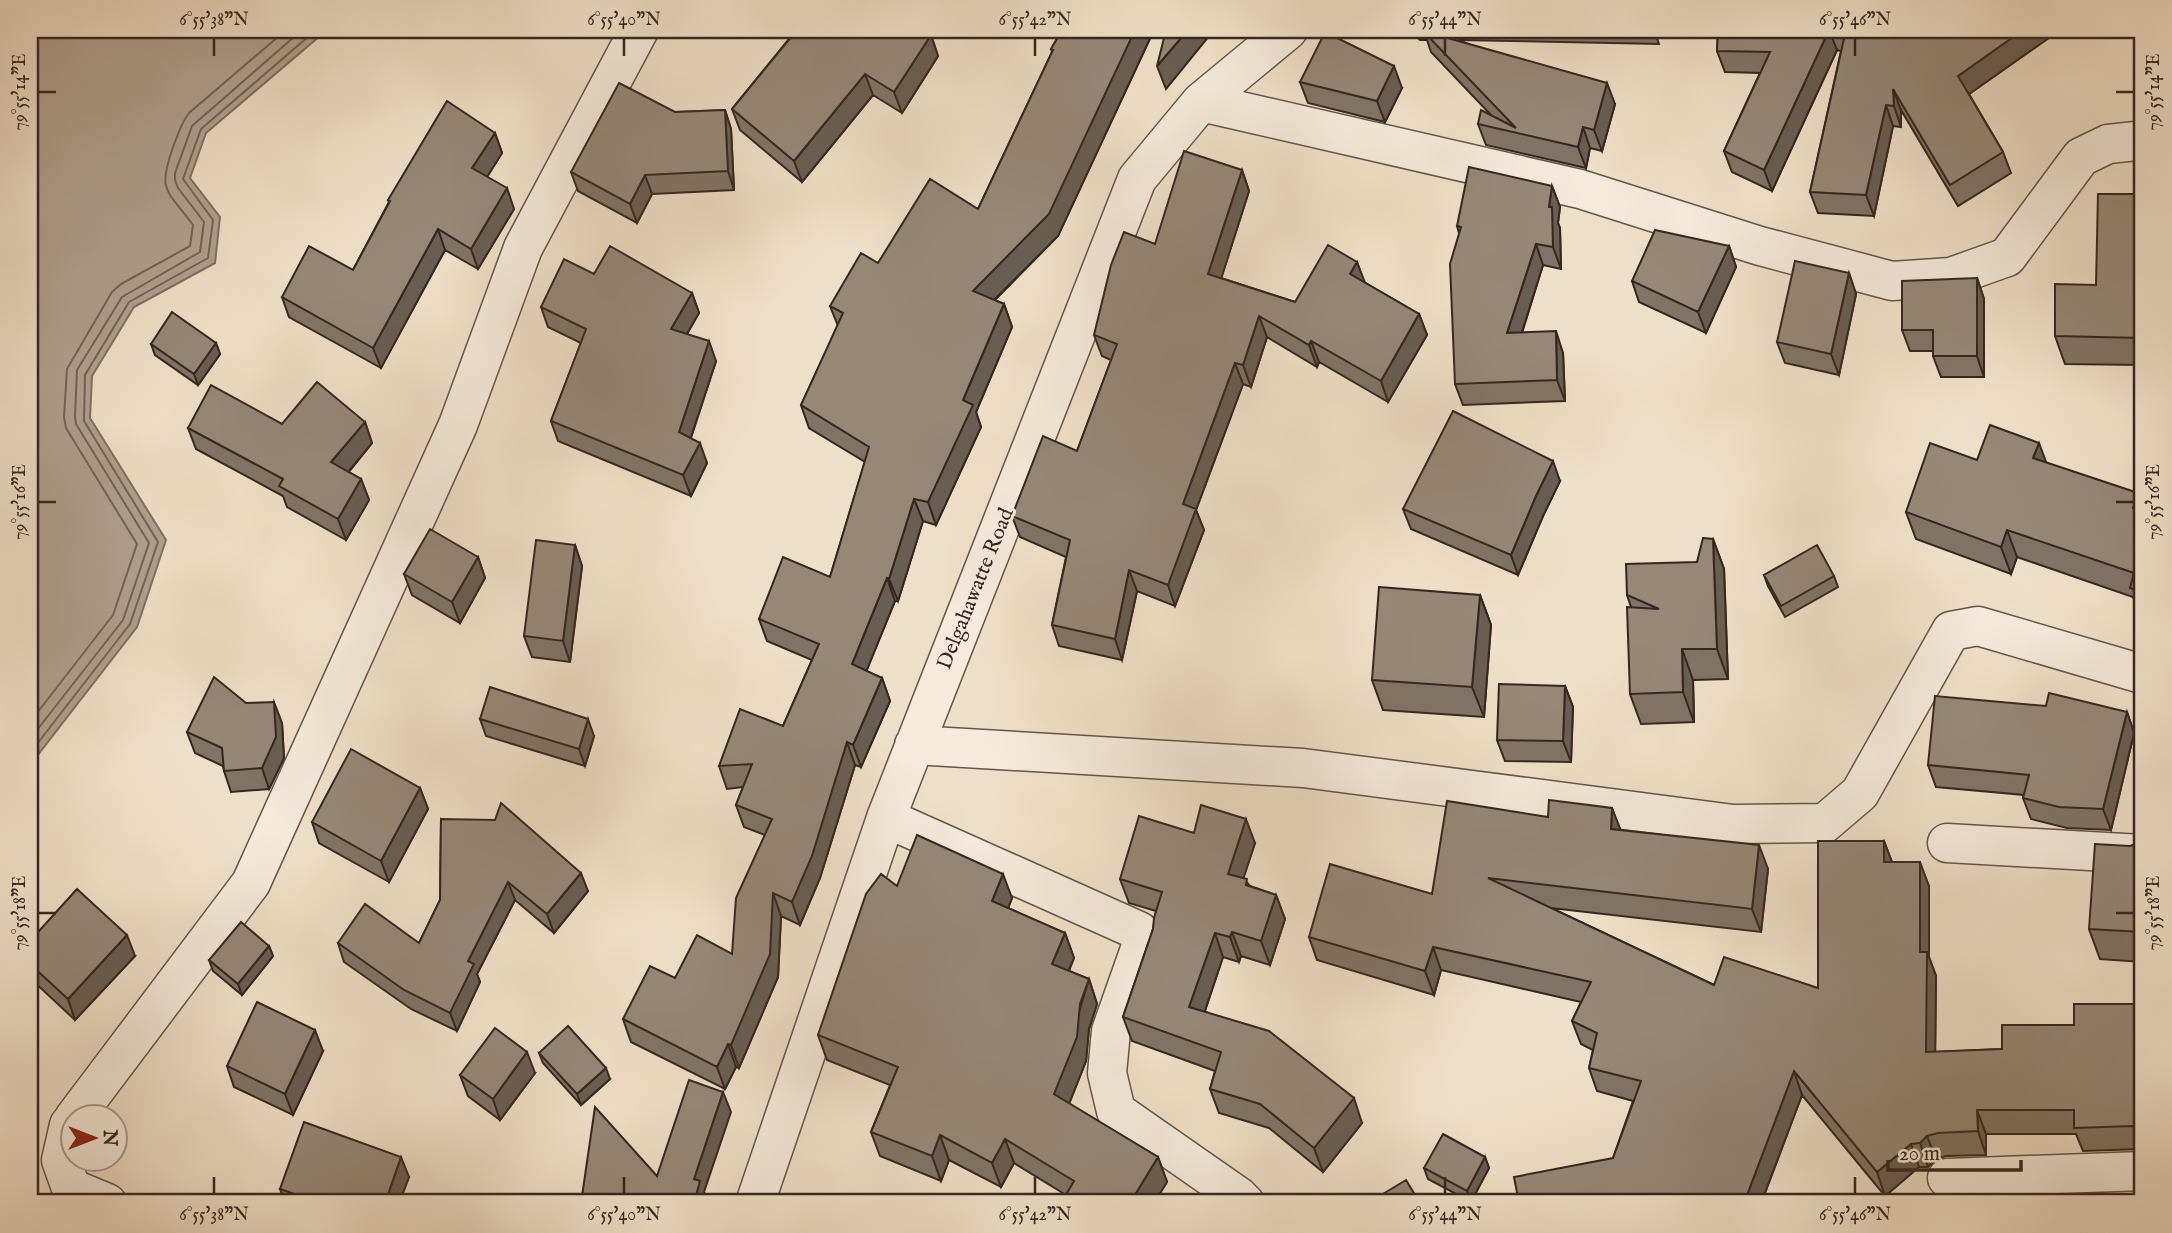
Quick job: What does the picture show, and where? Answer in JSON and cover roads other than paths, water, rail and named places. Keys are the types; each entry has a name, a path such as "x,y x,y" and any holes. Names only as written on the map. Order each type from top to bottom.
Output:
{"street":[{"path":"85,1104 251,883 458,425 523,248 639,30"},
{"name":"Delgahawatte Road","path":"755,1203 886,818 1137,179 1200,102 1287,30"},
{"path":"1200,102 1580,189 1760,246 1892,281 1951,277 2007,257 2081,157 2108,144 2136,141 2142,143"},
{"path":"914,744 1303,768 1733,824 1825,823 1860,793 1951,631 1978,626 2142,674"},
{"path":"886,818 1139,931 1141,946 1111,1031 1108,1073 1116,1111 1245,1203"},
{"path":"1947,843 2142,854"},
{"path":"1947,1178 2142,1171"},
{"path":"66,1174 71,1188 107,1203"}],"water":[{"path":"30,30 327,30 206,133 190,178 220,217 215,263 134,307 92,376 90,418 166,540 137,627 30,765"}]}
